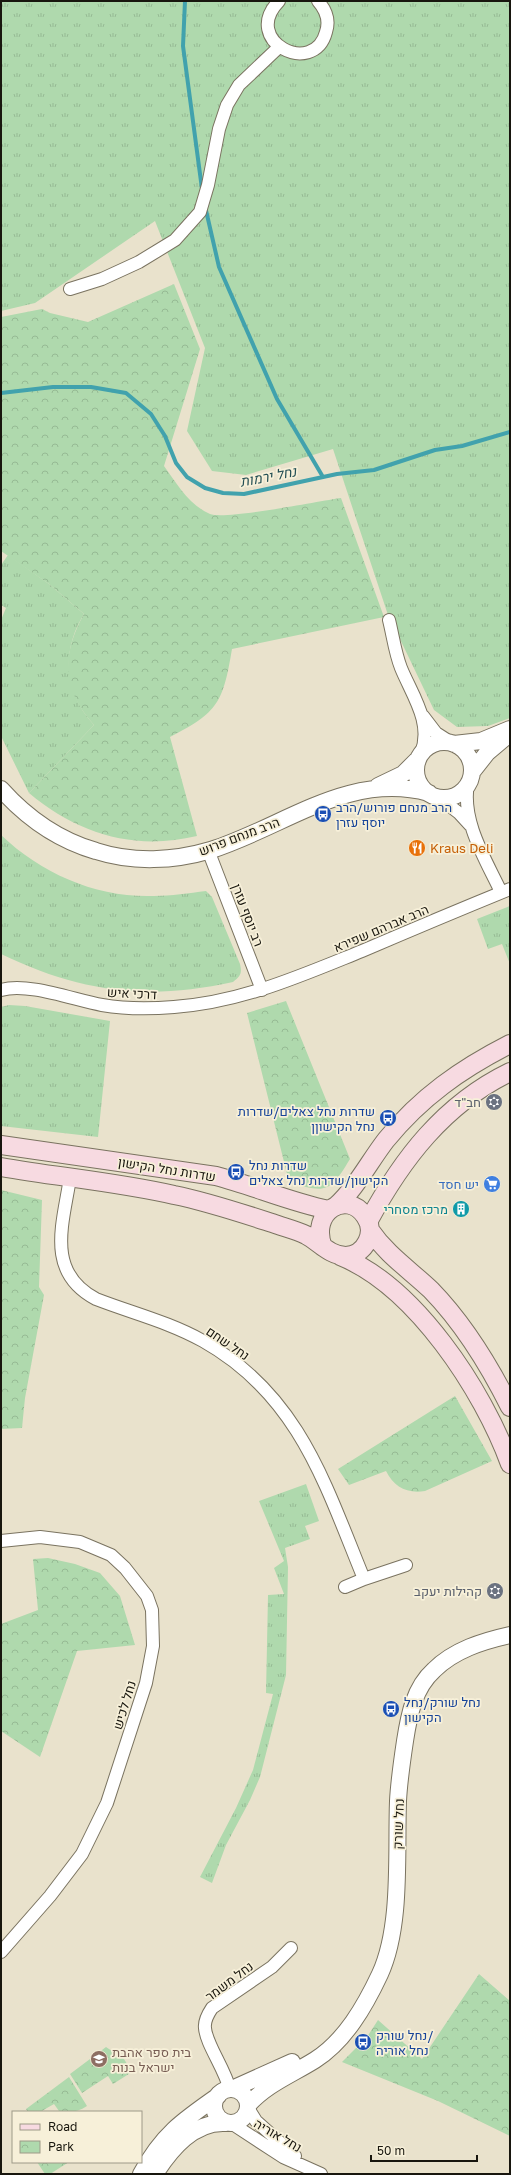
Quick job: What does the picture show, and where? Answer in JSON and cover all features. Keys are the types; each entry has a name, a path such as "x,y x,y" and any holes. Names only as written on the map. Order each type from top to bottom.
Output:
{"main road":[{"path":"510,1044 462,1071 432,1092 401,1122 351,1190 332,1208 320,1223 319,1231 323,1246 360,1265 390,1288 441,1340 481,1403 510,1464"},
{"path":"340,1256 348,1256 361,1250 366,1244 369,1226 387,1189 429,1131 477,1092 510,1072"},
{"name":"שדרות נחל הקישון","path":"1,1145 216,1176 242,1183 298,1203 332,1208"},
{"name":"שדרות נחל הקישון","path":"1,1167 153,1191 212,1204 305,1234 323,1246"},
{"path":"332,1208 354,1207 365,1215 369,1226 385,1250 430,1289 447,1308 486,1362 510,1407"}],"street":[{"path":"273,3 269,15 268,25 270,34 279,47 292,53 302,53 311,50 319,44 325,36 328,26 325,12 318,1"},
{"path":"70,290 102,279 139,262 175,240 200,212 208,185 219,129 227,105 239,86 279,47"},
{"path":"389,620 401,666 421,713 425,737 416,768 418,780 433,795 459,813 472,826"},
{"path":"421,713 436,733 468,755 470,778 467,806 472,826 505,890"},
{"path":"420,756 434,744 481,741 510,730"},
{"path":"433,795 455,796 470,778 487,753 510,733"},
{"name":"הרב מנחם פרוש","path":"1,789 34,820 57,835 81,847 106,855 132,859 158,859 185,856 208,850 323,802 373,788 403,774 420,756"},
{"name":"הרב מנחם פרוש","path":"373,788 397,787 433,795"},
{"name":"רב יוסף עזרן","path":"208,850 262,990"},
{"name":"הרב אברהם שפירא","path":"262,990 304,975 505,890"},
{"name":"דרכי איש","path":"1,990 20,988 104,1006 158,1008 221,1001 262,990"},
{"name":"נחל שחם","path":"70,1178 61,1239 63,1265 69,1276 85,1293 96,1299 166,1323 203,1341 240,1367 271,1394 287,1414 317,1465 364,1579"},
{"name":"נחל לכיש","path":"1,1541 40,1536 80,1542 111,1555 125,1568 147,1596 152,1610 153,1646 146,1683 107,1803 82,1854 50,1896 1,1952"},
{"path":"345,1587 406,1565"},
{"name":"נחל שורק","path":"248,2107 260,2092 316,2059 341,2035 366,2003 380,1972 390,1943 396,1887 398,1799 409,1718 416,1696 424,1680 445,1660 489,1640 510,1628"},
{"name":"נחל שורק","path":"489,1640 510,1635"},
{"name":"נחל משמר","path":"226,2092 227,2076 205,2029 208,2015 212,2008 272,1967 291,1948"},
{"name":"נחל שורק","path":"141,2174 152,2155 177,2125 226,2092 304,2056 341,2035"},
{"path":"155,2174 174,2148 187,2136 216,2122 229,2123 243,2119 248,2107 243,2094 226,2092 214,2104 215,2113 220,2119 229,2123"},
{"name":"נחל אוריה","path":"248,2107 256,2121 284,2148 317,2171"},
{"name":"נחל אוריה","path":"229,2123 283,2157 317,2171"}],"green space":[{"path":"1,1 510,1 510,718 488,726 457,727 434,710 387,612 333,449 246,475 212,471 187,431 205,348 155,221 35,303 1,311"},
{"path":"174,284 200,349 164,466 190,500 210,514 219,515 253,512 341,498 384,617 232,649 225,682 216,704 199,720 170,737 197,836 174,840 129,840 108,836 87,829 67,819 29,793 94,725 83,712 76,699 68,672 71,644 84,614 49,584 1,551 1,317 42,309 50,313 88,322"},
{"path":"8,555 49,584 84,614 72,642 69,657 69,671 72,686 77,699 84,713 94,725 29,793 1,736 1,620 6,608 1,605 1,565"},
{"path":"1,835 17,849 52,872 91,888 133,896 167,896 206,891 212,897 240,964 241,972 238,978 233,982 202,988 143,992 86,985 30,967 1,954"},
{"path":"510,906 510,964 502,944 488,949 477,919"},
{"path":"286,1001 350,1159 332,1184 320,1189 289,1182 247,1013"},
{"path":"9,1005 25,1006 110,1021 98,1137 1,1126 1,1007"},
{"path":"1,1190 42,1200 39,1287 44,1295 25,1398 22,1428 1,1429"},
{"path":"455,1396 492,1461 425,1491 418,1492 402,1488 389,1477 386,1471 349,1485 338,1469"},
{"path":"306,1484 319,1521 305,1526 310,1539 285,1548 288,1567 286,1675 260,1777 250,1800 226,1845 212,1883 200,1877 236,1808 253,1770 273,1694 266,1693 268,1595 284,1594 274,1568 284,1561 259,1501"},
{"path":"48,1558 75,1564 100,1573 120,1596 135,1645 77,1651 40,1757 1,1731 1,1624 38,1610 33,1559"},
{"path":"479,1974 510,2001 510,2136 438,2101 342,2062 367,2037 378,2020 422,2059"},
{"path":"106,2047 124,2059 132,2072 113,2084 108,2076 82,2093 70,2074"},
{"path":"69,2077 87,2106 77,2111 59,2111 54,2104 42,2111 27,2111 26,2109"},
{"path":"38,2163 67,2163 50,2174 45,2174"}],"waterway":[{"path":"185,1 183,46 202,189"},
{"path":"205,206 219,267 277,399 323,477"},
{"name":"נחל ירמות","path":"1,393 53,387 91,387 126,393 151,414 165,436 176,463 187,477 205,488 223,493 244,494 337,474 374,470 435,450 462,446 510,432"}],"place":[{"name":"הרב מנחם פורוש/הרב יוסף עזרן","path":"323,814"},
{"name":"Kraus Deli","path":"417,848"},
{"name":"חב\"ד","path":"494,1102"},
{"name":"שדרות נחל צאלים/שדרות נחל הקישוןן","path":"388,1118"},
{"name":"שדרות נחל הקישון/שדרות נחל צאלים","path":"236,1172"},
{"name":"יש חסד","path":"492,1184"},
{"name":"מרכז מסחרי","path":"461,1209"},
{"name":"קהילות יעקב","path":"495,1591"},
{"name":"נחל שורק/נחל הקישון","path":"391,1709"},
{"name":"נחל שורק/ נחל אוריה","path":"363,2042"},
{"name":"בית ספר אהבת ישראל בנות","path":"99,2059"}]}
